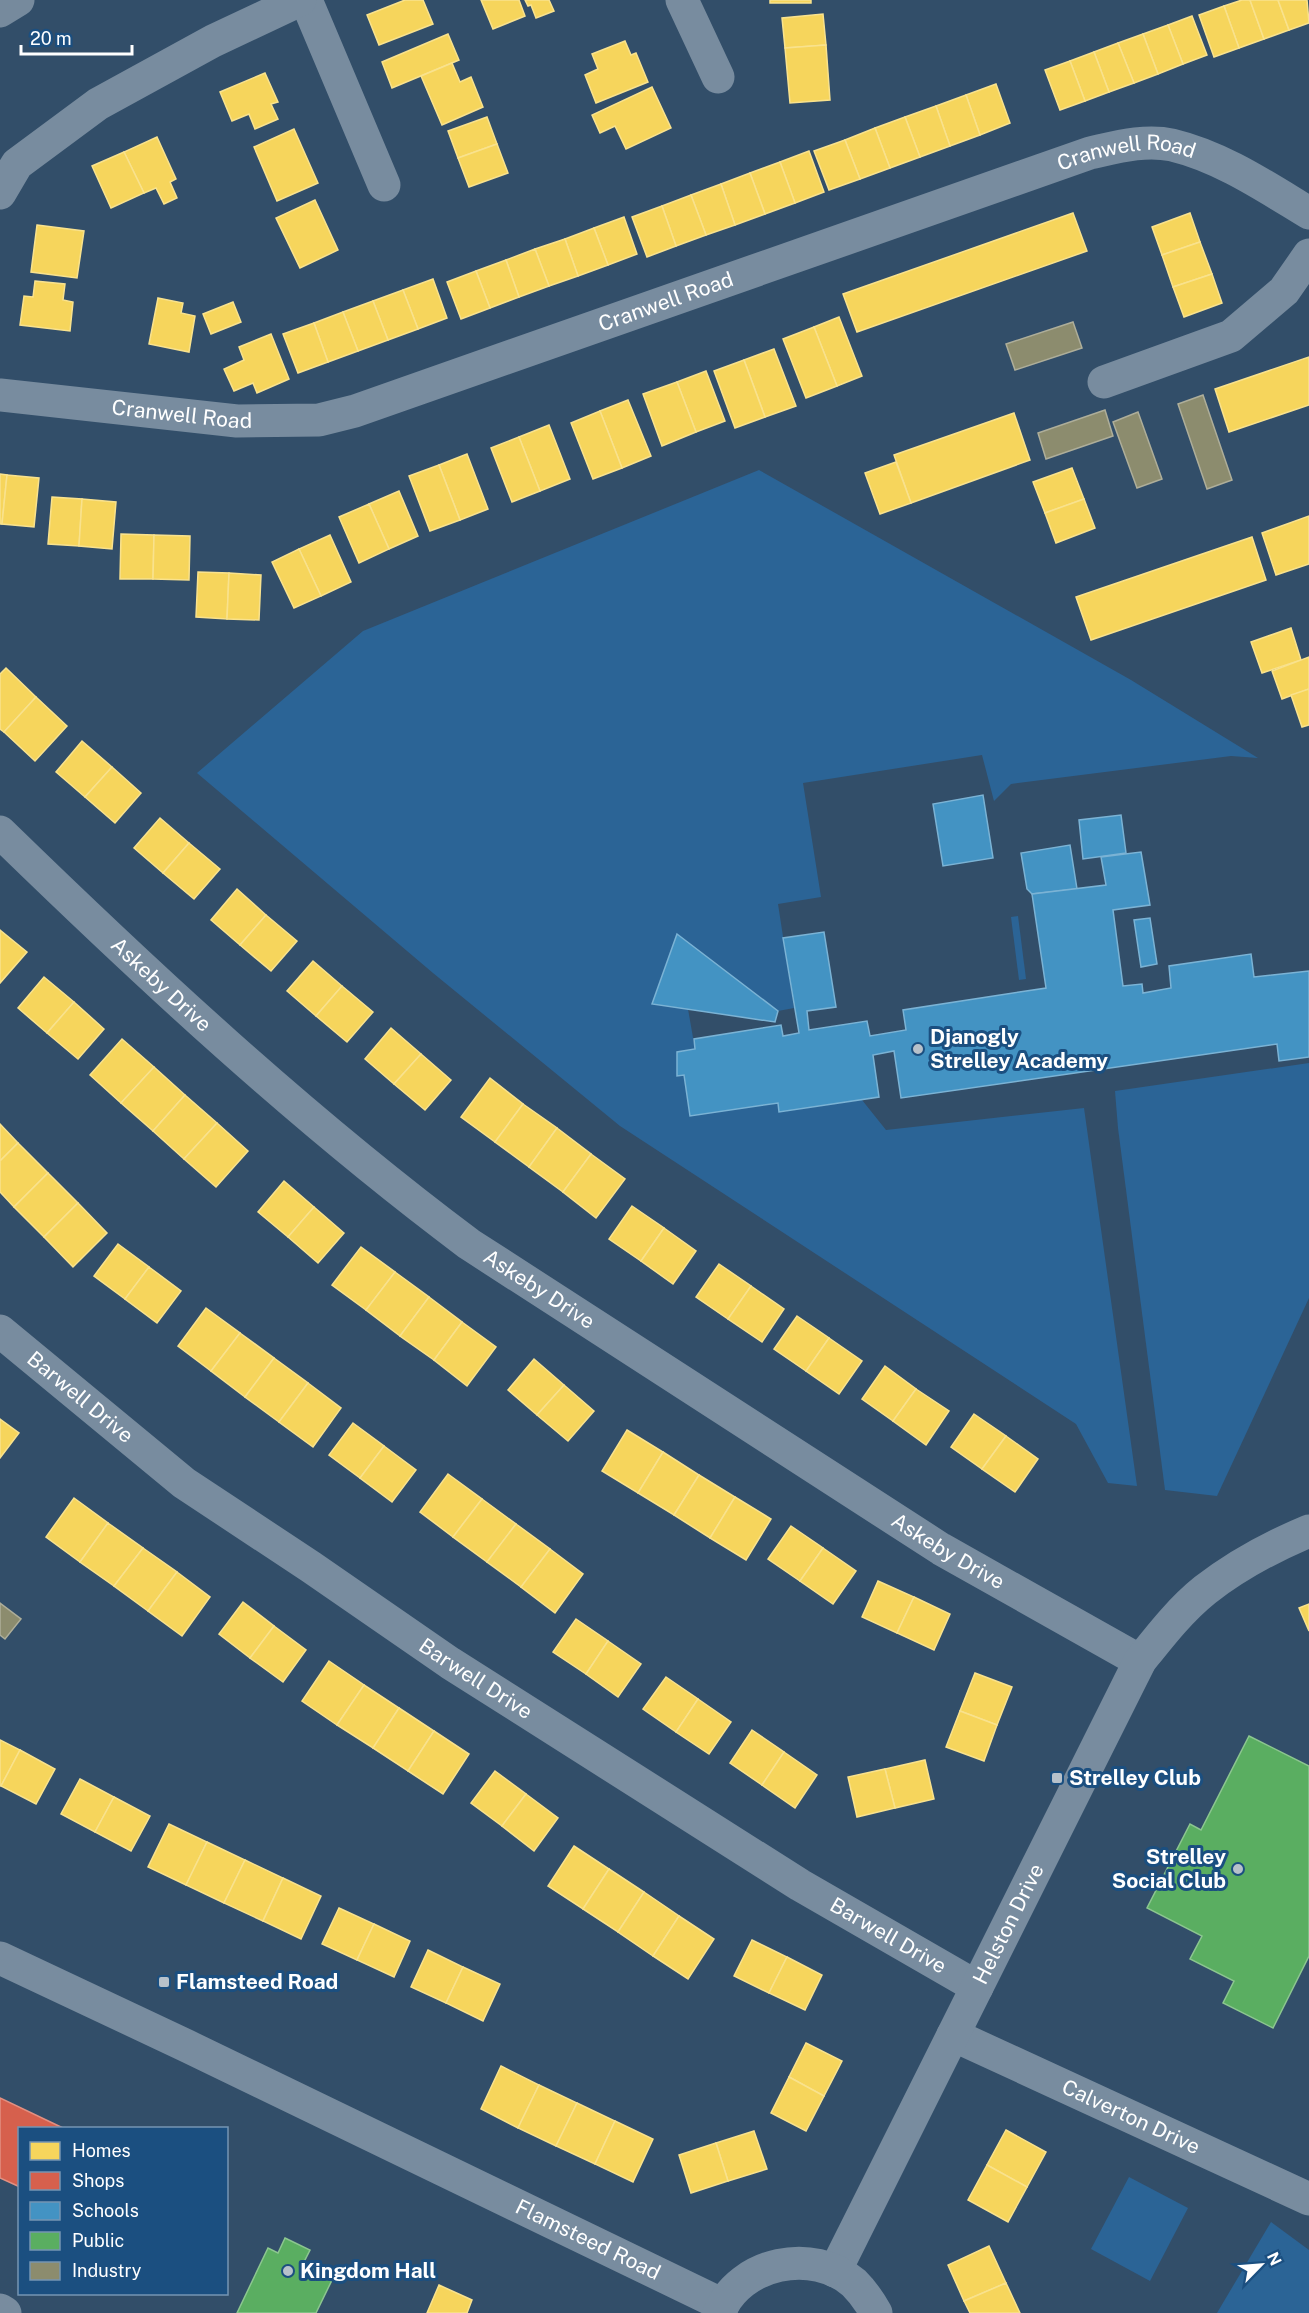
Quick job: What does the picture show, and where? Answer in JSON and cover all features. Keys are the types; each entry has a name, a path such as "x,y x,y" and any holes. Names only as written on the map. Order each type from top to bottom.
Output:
{"main road":[{"path":"0,11 18,0"}],"street":[{"path":"0,193 17,164 98,104 213,41 300,0"},
{"path":"306,0 384,185"},
{"path":"682,0 718,77"},
{"name":"Cranwell Road","path":"0,395 237,422 319,420 356,411 1090,153 1129,144 1171,145 1230,167 1309,213"},
{"path":"1104,382 1231,336 1284,291 1309,255"},
{"name":"Askeby Drive","path":"0,832 88,918 283,1095 409,1200 469,1244 941,1549 1140,1661"},
{"name":"Barwell Drive","path":"0,1332 184,1484 311,1567 450,1663 800,1885 977,1988"},
{"name":"Helston Drive","path":"835,2271 1140,1661 1167,1628 1204,1591 1238,1568 1309,1531"},
{"name":"Flamsteed Road","path":"0,1958 186,2046 721,2309"},
{"name":"Calverton Drive","path":"953,2035 1309,2199"},
{"path":"721,2309 735,2288 757,2272 782,2264 809,2263 835,2271 853,2282 867,2297 876,2313"},
{"path":"0,2310 5,2313"}],"shaded area":[{"path":"759,470 1131,680 1258,758 1231,756 1011,784 994,801 982,755 803,783 821,897 778,904 794,1008 778,1011 677,934 652,1003 688,1009 695,1049 677,1052 677,1075 684,1075 690,1116 778,1103 780,1112 862,1100 886,1130 1084,1108 1137,1486 1108,1483 1076,1424 620,1126 433,973 197,773 363,631"},
{"path":"1018,916 1026,979 1019,980 1011,917"},
{"path":"1309,1063 1309,1298 1217,1496 1165,1490 1115,1091"},
{"path":"1129,2177 1188,2208 1150,2281 1091,2249"},
{"path":"1271,2222 1309,2250 1309,2313 1217,2313"}],"building: Homes":[{"path":"405,0 423,0 433,24 379,45 367,15"},
{"path":"481,0 519,0 525,16 493,29"},
{"path":"525,0 549,0 554,11 536,18 531,5 528,6"},
{"path":"770,0 811,0 811,3 770,3"},
{"path":"1250,0 1264,39 1239,48 1224,6"},
{"path":"1250,0 1278,0 1289,30 1264,39"},
{"path":"1278,0 1307,0 1309,23 1289,30"},
{"path":"1224,6 1239,48 1214,57 1199,15"},
{"path":"823,14 826,45 785,48 782,18"},
{"path":"1192,16 1207,55 1183,64 1168,25"},
{"path":"1168,25 1183,64 1158,74 1143,34"},
{"path":"448,34 459,60 392,88 382,62"},
{"path":"1143,34 1158,74 1134,83 1118,43"},
{"path":"625,41 631,55 636,53 648,82 596,103 585,75 598,69 592,54"},
{"path":"1118,43 1134,83 1109,92 1094,52"},
{"path":"826,45 830,100 790,103 785,48"},
{"path":"1094,52 1109,92 1085,101 1070,61"},
{"path":"1070,61 1085,101 1060,110 1045,70"},
{"path":"452,63 460,82 471,77 483,107 442,125 421,76"},
{"path":"265,73 278,102 271,104 278,119 255,129 249,114 232,121 220,92"},
{"path":"996,84 1010,123 980,135 966,95"},
{"path":"652,87 671,128 626,149 615,126 600,133 592,115"},
{"path":"966,95 980,135 950,146 936,106"},
{"path":"936,106 950,146 920,157 905,117"},
{"path":"487,117 497,144 458,158 448,131"},
{"path":"905,117 920,157 890,168 875,128"},
{"path":"875,128 890,168 860,179 845,140"},
{"path":"294,129 318,183 277,201 254,147"},
{"path":"157,137 176,179 170,182 177,198 164,204 156,188 144,193 124,152"},
{"path":"845,140 860,179 829,190 814,151"},
{"path":"497,144 508,173 469,187 458,158"},
{"path":"809,151 824,192 795,203 780,162"},
{"path":"124,152 144,193 111,208 92,166"},
{"path":"780,162 795,203 765,214 750,173"},
{"path":"750,173 765,214 735,225 721,184"},
{"path":"721,184 735,225 706,235 691,195"},
{"path":"691,195 706,235 676,246 662,206"},
{"path":"315,200 338,250 300,268 276,218"},
{"path":"662,206 676,246 647,257 632,217"},
{"path":"1073,213 1087,251 857,332 843,294"},
{"path":"1190,213 1200,242 1162,255 1152,227"},
{"path":"624,217 637,254 608,265 594,228"},
{"path":"37,225 84,231 77,278 31,272"},
{"path":"594,228 608,265 578,276 565,239"},
{"path":"565,239 578,276 549,286 535,249"},
{"path":"1200,242 1212,274 1173,287 1162,255"},
{"path":"535,249 549,286 519,297 506,260"},
{"path":"506,260 519,297 490,308 476,271"},
{"path":"476,271 490,308 461,319 447,282"},
{"path":"1212,274 1222,303 1184,317 1173,287"},
{"path":"433,279 447,318 418,329 403,290"},
{"path":"35,281 65,284 63,300 73,302 70,331 20,325 24,296 33,297"},
{"path":"403,290 418,329 388,340 373,301"},
{"path":"158,298 183,303 181,313 195,316 189,352 149,344"},
{"path":"373,301 388,340 358,351 343,312"},
{"path":"233,302 241,322 211,334 203,314"},
{"path":"343,312 358,351 328,362 314,323"},
{"path":"839,317 862,376 837,386 814,327"},
{"path":"314,323 328,362 298,373 283,334"},
{"path":"814,327 837,386 806,398 783,339"},
{"path":"271,334 289,379 257,393 253,383 234,391 224,369 244,360 239,347"},
{"path":"774,349 796,406 765,417 744,360"},
{"path":"1309,357 1309,405 1229,432 1215,389"},
{"path":"744,360 765,417 735,428 714,371"},
{"path":"706,371 725,421 696,432 677,382"},
{"path":"677,382 696,432 662,446 643,394"},
{"path":"628,400 651,456 622,468 600,411"},
{"path":"600,411 622,468 593,479 571,423"},
{"path":"1014,413 1030,460 911,503 894,455"},
{"path":"549,425 570,479 540,491 519,437"},
{"path":"519,437 540,491 512,502 491,448"},
{"path":"467,454 488,509 460,520 439,465"},
{"path":"896,462 911,503 880,514 865,473"},
{"path":"439,465 460,520 430,531 409,476"},
{"path":"1072,468 1084,499 1045,513 1033,482"},
{"path":"0,474 7,475 2,524 0,524"},
{"path":"7,475 39,478 34,527 2,524"},
{"path":"399,491 418,536 389,549 369,504"},
{"path":"52,497 82,499 79,546 48,544"},
{"path":"82,499 116,502 112,549 79,546"},
{"path":"1084,499 1095,528 1056,543 1045,513"},
{"path":"369,504 389,549 359,563 339,517"},
{"path":"1309,516 1309,564 1276,575 1262,533"},
{"path":"121,534 154,535 153,579 120,579"},
{"path":"154,535 190,536 189,580 153,579"},
{"path":"330,535 351,582 321,596 299,549"},
{"path":"1252,537 1266,580 1091,640 1076,597"},
{"path":"299,549 321,596 294,608 272,562"},
{"path":"198,572 229,573 227,619 196,617"},
{"path":"229,573 261,575 259,620 227,619"},
{"path":"1291,628 1301,660 1262,673 1251,642"},
{"path":"1309,657 1309,689 1282,699 1272,671"},
{"path":"6,668 36,697 4,732 0,729 0,674"},
{"path":"1309,689 1309,725 1302,727 1291,695"},
{"path":"36,697 67,726 35,761 4,732"},
{"path":"82,741 112,767 85,797 56,772"},
{"path":"112,767 141,793 115,823 85,797"},
{"path":"160,818 189,843 163,873 134,848"},
{"path":"189,843 220,869 194,899 163,873"},
{"path":"237,889 266,915 240,945 211,920"},
{"path":"266,915 297,941 271,971 240,945"},
{"path":"0,930 27,952 0,983"},
{"path":"313,961 342,986 316,1016 287,991"},
{"path":"44,977 74,1002 47,1033 18,1008"},
{"path":"342,986 373,1012 347,1042 316,1016"},
{"path":"74,1002 104,1029 78,1059 47,1033"},
{"path":"391,1028 421,1054 394,1084 365,1059"},
{"path":"122,1039 154,1067 121,1103 90,1075"},
{"path":"421,1054 451,1080 425,1110 394,1084"},
{"path":"154,1067 185,1095 153,1131 121,1103"},
{"path":"490,1078 523,1104 495,1142 461,1117"},
{"path":"185,1095 217,1123 184,1159 153,1131"},
{"path":"523,1104 557,1128 529,1167 495,1142"},
{"path":"217,1123 248,1151 216,1187 184,1159"},
{"path":"0,1124 18,1143 0,1161"},
{"path":"557,1128 591,1154 563,1192 529,1167"},
{"path":"18,1143 48,1173 14,1207 0,1192 0,1161"},
{"path":"591,1154 625,1179 596,1218 563,1192"},
{"path":"48,1173 78,1203 44,1237 14,1207"},
{"path":"284,1181 314,1207 288,1237 258,1212"},
{"path":"78,1203 107,1233 73,1267 44,1237"},
{"path":"632,1206 664,1228 641,1261 609,1239"},
{"path":"314,1207 344,1233 318,1263 288,1237"},
{"path":"664,1228 696,1251 673,1284 641,1261"},
{"path":"118,1244 149,1267 125,1299 94,1276"},
{"path":"361,1247 395,1272 366,1310 332,1285"},
{"path":"719,1264 751,1286 728,1319 696,1297"},
{"path":"149,1267 181,1291 157,1323 125,1299"},
{"path":"395,1272 429,1297 400,1336 366,1310"},
{"path":"751,1286 784,1309 762,1342 728,1319"},
{"path":"429,1297 462,1322 434,1360 400,1336"},
{"path":"206,1308 240,1333 211,1371 178,1346"},
{"path":"797,1316 829,1338 806,1371 774,1349"},
{"path":"462,1322 496,1347 467,1386 434,1360"},
{"path":"240,1333 274,1358 245,1397 211,1371"},
{"path":"829,1338 862,1361 839,1394 806,1371"},
{"path":"274,1358 308,1383 279,1422 245,1397"},
{"path":"534,1359 564,1385 537,1415 508,1390"},
{"path":"885,1366 916,1389 893,1421 862,1399"},
{"path":"308,1383 341,1408 313,1447 279,1422"},
{"path":"564,1385 594,1411 568,1441 537,1415"},
{"path":"916,1389 949,1411 926,1445 893,1421"},
{"path":"974,1414 1006,1436 982,1469 951,1447"},
{"path":"0,1419 19,1433 0,1458"},
{"path":"353,1423 384,1446 360,1478 329,1455"},
{"path":"627,1430 663,1452 638,1493 602,1471"},
{"path":"1006,1436 1038,1459 1015,1492 982,1469"},
{"path":"384,1446 416,1470 392,1502 360,1478"},
{"path":"663,1452 699,1475 674,1515 638,1493"},
{"path":"448,1474 482,1499 453,1537 420,1512"},
{"path":"699,1475 735,1497 710,1538 674,1515"},
{"path":"735,1497 771,1519 746,1560 710,1538"},
{"path":"74,1498 108,1523 80,1562 46,1537"},
{"path":"482,1499 516,1524 487,1562 453,1537"},
{"path":"108,1523 143,1548 114,1586 80,1562"},
{"path":"516,1524 550,1549 521,1587 487,1562"},
{"path":"791,1526 823,1548 800,1581 768,1559"},
{"path":"143,1548 177,1572 148,1611 114,1586"},
{"path":"823,1548 856,1571 833,1604 800,1581"},
{"path":"550,1549 583,1574 555,1613 521,1587"},
{"path":"177,1572 210,1597 182,1636 148,1611"},
{"path":"878,1581 914,1597 897,1633 862,1617"},
{"path":"914,1597 950,1614 934,1650 897,1633"},
{"path":"243,1602 274,1626 250,1658 219,1634"},
{"path":"1309,1604 1309,1631 1299,1608"},
{"path":"576,1619 608,1641 586,1674 553,1652"},
{"path":"274,1626 306,1650 283,1682 250,1658"},
{"path":"608,1641 641,1664 618,1697 586,1674"},
{"path":"329,1661 364,1685 337,1725 302,1701"},
{"path":"975,1673 1012,1687 997,1725 960,1711"},
{"path":"666,1677 698,1699 676,1732 643,1709"},
{"path":"364,1685 399,1708 373,1748 337,1725"},
{"path":"698,1699 731,1722 709,1754 676,1732"},
{"path":"399,1708 434,1731 408,1771 373,1748"},
{"path":"960,1711 997,1725 984,1761 946,1747"},
{"path":"752,1730 784,1752 762,1785 730,1763"},
{"path":"434,1731 469,1754 443,1794 408,1771"},
{"path":"0,1740 20,1750 1,1786 0,1785"},
{"path":"20,1750 55,1769 36,1804 1,1786"},
{"path":"784,1752 817,1775 795,1808 762,1785"},
{"path":"925,1760 934,1799 895,1808 885,1769"},
{"path":"885,1769 895,1808 857,1817 848,1777"},
{"path":"495,1771 526,1794 502,1826 471,1803"},
{"path":"80,1779 114,1797 95,1832 61,1814"},
{"path":"526,1794 558,1818 534,1851 502,1826"},
{"path":"114,1797 150,1816 131,1851 95,1832"},
{"path":"169,1824 207,1842 186,1885 148,1867"},
{"path":"207,1842 245,1860 224,1903 186,1885"},
{"path":"574,1846 609,1869 583,1909 548,1886"},
{"path":"245,1860 283,1878 263,1921 224,1903"},
{"path":"609,1869 644,1892 618,1932 583,1909"},
{"path":"283,1878 321,1896 301,1939 263,1921"},
{"path":"644,1892 679,1916 653,1956 618,1932"},
{"path":"339,1908 374,1924 357,1960 322,1944"},
{"path":"679,1916 714,1939 688,1979 653,1956"},
{"path":"374,1924 410,1941 394,1977 357,1960"},
{"path":"752,1940 787,1957 769,1993 734,1976"},
{"path":"428,1950 463,1967 446,2003 411,1987"},
{"path":"787,1957 822,1975 805,2010 769,1993"},
{"path":"463,1967 500,1984 483,2021 446,2003"},
{"path":"806,2043 842,2061 824,2096 789,2077"},
{"path":"501,2066 539,2085 518,2128 481,2109"},
{"path":"789,2077 824,2096 806,2131 771,2113"},
{"path":"539,2085 577,2103 556,2146 518,2128"},
{"path":"577,2103 615,2121 595,2164 556,2146"},
{"path":"615,2121 653,2139 633,2182 595,2164"},
{"path":"1006,2130 1046,2152 1027,2187 987,2165"},
{"path":"754,2131 767,2169 728,2181 716,2143"},
{"path":"716,2143 728,2181 691,2193 679,2155"},
{"path":"987,2165 1027,2187 1008,2222 968,2200"},
{"path":"989,2246 1006,2283 964,2301 948,2265"},
{"path":"1006,2283 1020,2313 970,2313 964,2301"},
{"path":"439,2285 472,2300 467,2313 427,2313"}],"building: Shops":[{"path":"0,2098 61,2127 18,2127 18,2186 0,2178"}],"building: Schools":[{"path":"983,795 993,858 943,866 933,804"},
{"path":"1121,815 1126,853 1083,859 1079,820"},
{"path":"1070,845 1077,889 1032,894 1027,889 1021,853"},
{"path":"1141,852 1150,905 1113,910 1123,986 1142,984 1143,993 1171,988 1169,966 1251,954 1254,977 1309,971 1309,1057 1279,1061 1277,1044 901,1098 894,1051 873,1055 879,1097 779,1112 778,1103 690,1116 684,1075 677,1076 677,1052 695,1049 694,1039 781,1025 783,1036 799,1033 783,938 824,932 836,1007 807,1011 809,1030 867,1021 870,1036 906,1030 903,1010 1046,988 1032,894 1106,885 1101,857"},
{"path":"1150,918 1157,964 1141,967 1134,920"},
{"path":"677,934 778,1011 775,1022 652,1004"}],"building: Public":[{"name":"Strelley Social Club","path":"1249,1736 1309,1766 1309,1956 1273,2028 1223,2003 1234,1981 1190,1959 1202,1936 1147,1908 1190,1824 1201,1830"},
{"name":"Kingdom Hall","path":"285,2238 310,2250 303,2264 333,2278 316,2313 237,2313 268,2248 278,2253"}],"building: Industry":[{"path":"1073,322 1082,348 1015,370 1006,344"},
{"path":"1203,395 1232,480 1207,489 1178,404"},
{"path":"1105,410 1113,436 1046,459 1038,433"},
{"path":"1138,412 1162,479 1137,488 1113,422"},
{"path":"0,1603 21,1619 5,1639 0,1635"}],"place":[{"name":"Djanogly Strelley Academy","path":"918,1049"},
{"name":"Strelley Club","path":"1057,1778"},
{"name":"Strelley Social Club","path":"1238,1869"},
{"name":"Flamsteed Road","path":"164,1982"},
{"name":"Kingdom Hall","path":"288,2271"}]}
